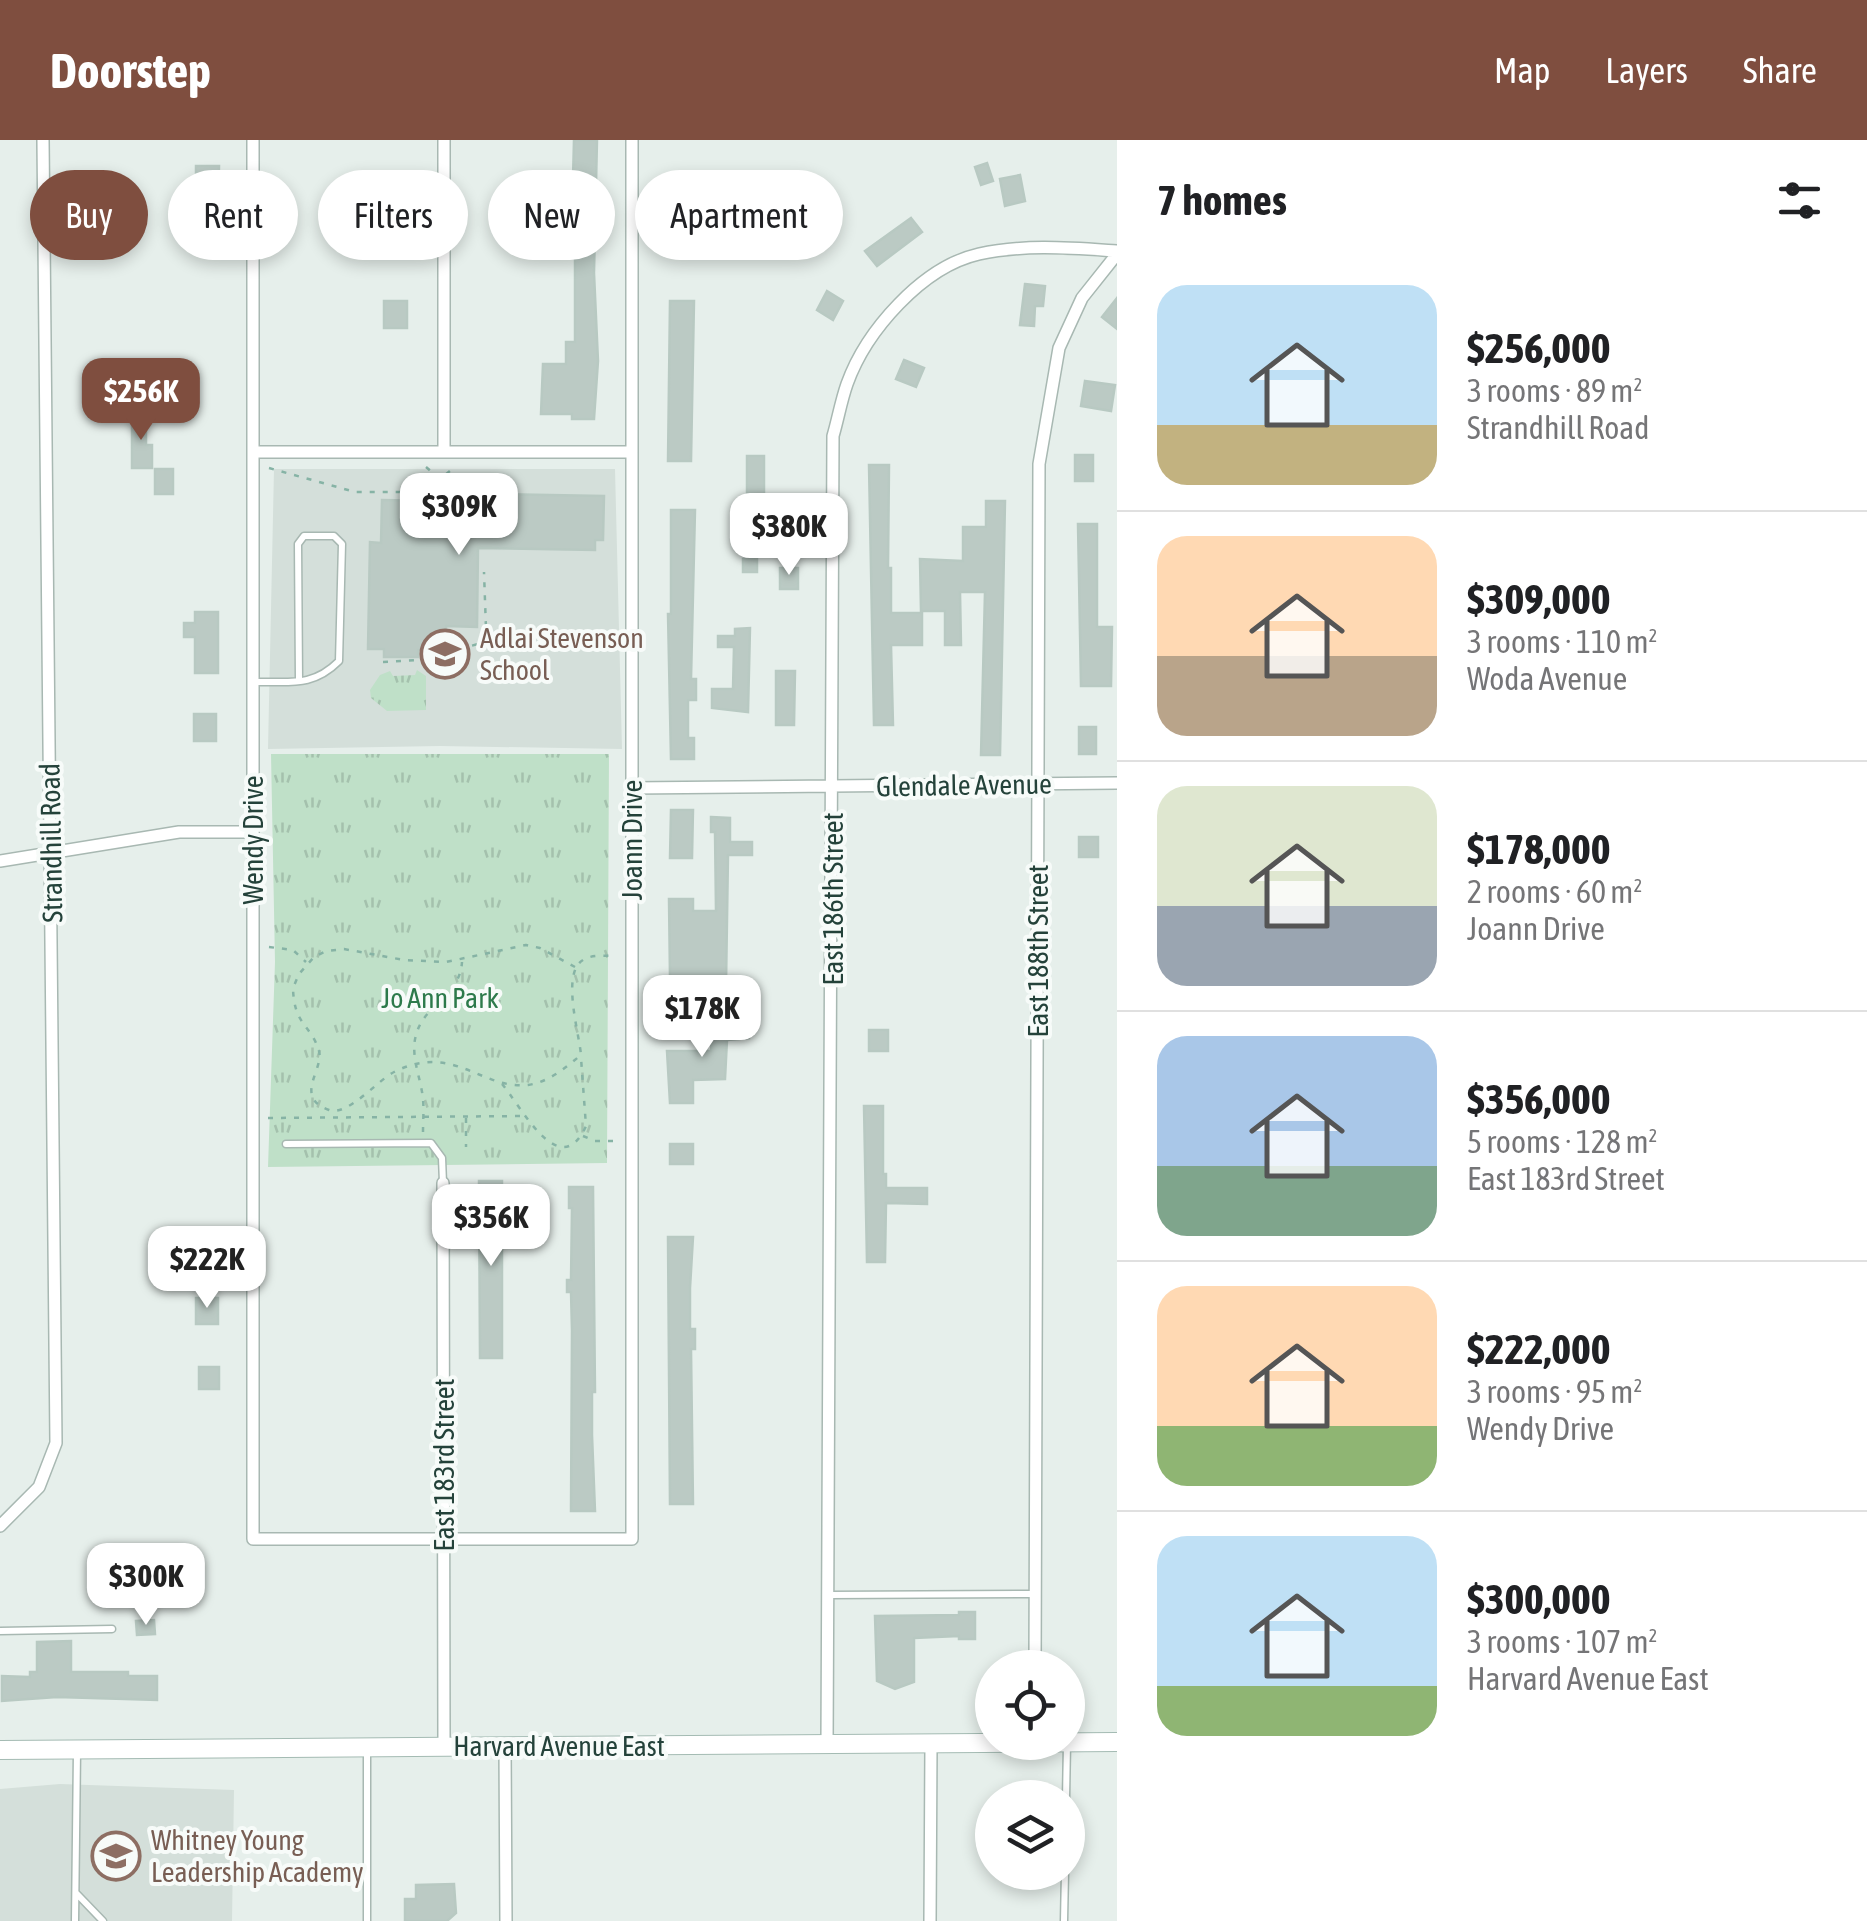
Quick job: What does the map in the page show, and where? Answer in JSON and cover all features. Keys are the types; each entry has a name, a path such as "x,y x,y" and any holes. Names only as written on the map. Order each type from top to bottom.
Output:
{"main road":[{"name":"Harvard Avenue East","path":"1085,1743 1117,1742"},
{"name":"Harvard Avenue East","path":"0,1750 975,1744"}],"street":[{"name":"Strandhill Road","path":"0,1526 39,1487 56,1444 43,140"},
{"name":"Wendy Drive","path":"253,140 252,1539 444,1539"},
{"path":"444,140 444,452"},
{"name":"Joann Drive","path":"444,1539 632,1539 632,140"},
{"name":"East 186th Street","path":"828,1745 834,436 847,382 872,336 897,302 938,273 975,255 1018,248 1117,253"},
{"name":"East 188th Street","path":"1035,1650 1038,464 1059,348 1082,298 1117,253"},
{"path":"255,452 632,452"},
{"name":"Glendale Avenue","path":"632,788 1117,783"},
{"path":"0,861 179,832 253,832"},
{"name":"East 183rd Street","path":"443,1182 444,1747"},
{"path":"930,1921 931,1745"},
{"path":"505,1746 506,1921"}],"lane":[{"path":"254,682 314,681 339,661 342,544 334,536 304,536 298,544 299,681"},
{"path":"286,1144 431,1143 442,1158 443,1182"},
{"path":"829,1595 1035,1594"},
{"path":"0,1630 112,1629"},
{"path":"367,1748 368,1921"},
{"path":"75,1921 76,1750"},
{"path":"1064,1921 1065,1890"},
{"path":"75,1892 104,1921"}],"path":[{"path":"267,468 355,492 440,492 440,479 422,462"},
{"path":"440,479 460,462"},
{"path":"383,662 418,660 478,644 486,629 484,572"},
{"path":"576,967 526,945 462,960 404,960 344,949 326,951 308,964 292,988 298,1019 318,1048 320,1060 311,1079 311,1092 330,1110 359,1100 394,1072 415,1064 457,1065 502,1083 526,1085 540,1082 581,1056"},
{"path":"268,947 293,950 308,964"},
{"path":"502,1083 543,1140 554,1146 568,1146 582,1136 586,1126 581,1056 571,982 576,967 585,958 616,956"},
{"path":"422,1136 416,1035 428,1013 454,989 462,973 462,960"},
{"path":"466,1116 466,1146"},
{"path":"267,1118 526,1116"},
{"path":"582,1136 595,1141 616,1141"}],"shaded area":[{"name":"Adlai Stevenson School","path":"274,469 615,469 622,749 268,749"},
{"name":"Whitney Young Leadership Academy","path":"60,1784 234,1790 232,1921 0,1921 0,1789"}],"green space":[{"path":"417,670 426,676 426,710 387,711 371,698 370,690 380,675 390,671 393,676 415,675"},
{"name":"Jo Ann Park","path":"271,754 609,754 607,1163 268,1167 275,962"}],"building":[{"path":"574,140 597,140 596,170 573,170"},
{"path":"987,163 993,181 981,185 975,167"},
{"path":"196,166 219,166 219,170 196,170"},
{"path":"1020,175 1025,201 1005,206 1000,179"},
{"path":"911,218 922,232 877,266 865,251"},
{"path":"575,260 594,260 598,361 594,419 541,414 543,364 566,364 566,342 575,342"},
{"path":"1025,284 1045,286 1043,306 1035,306 1034,326 1020,325"},
{"path":"827,291 843,301 833,320 817,310"},
{"path":"1117,298 1117,329 1102,317"},
{"path":"384,301 407,301 407,328 384,328"},
{"path":"670,301 694,301 691,461 668,461"},
{"path":"904,360 924,368 916,387 896,379"},
{"path":"1085,381 1115,385 1111,411 1081,406"},
{"path":"132,414 146,414 146,445 152,445 152,468 132,468"},
{"path":"1075,455 1093,455 1093,481 1075,481"},
{"path":"747,456 764,456 764,499 803,499 803,521 762,521 762,540 747,540"},
{"path":"869,465 889,465 891,613 922,613 922,645 891,645 893,725 874,725"},
{"path":"155,469 173,469 173,494 155,494"},
{"path":"435,493 604,496 603,540 595,540 595,550 478,548 477,627 446,626 446,640 435,640 435,650 418,650 418,657 384,657 384,649 368,649 370,542 381,543 382,500 435,501"},
{"path":"986,501 1005,501 1000,755 981,755 985,592 960,592 961,645 945,645 945,611 921,611 920,559 963,561 963,527 986,527"},
{"path":"671,510 695,510 691,679 696,679 696,700 688,700 688,738 694,738 694,759 671,759"},
{"path":"1078,524 1097,524 1097,627 1112,627 1111,686 1081,686"},
{"path":"743,559 757,559 757,572 743,572"},
{"path":"780,568 798,568 798,589 780,589"},
{"path":"195,612 218,612 218,673 195,673 195,637 184,637 184,623 195,623"},
{"path":"750,628 748,712 712,708 712,689 733,689 734,647 718,647 718,636 735,636 735,629"},
{"path":"776,671 795,671 794,725 776,725"},
{"path":"194,714 216,714 216,741 194,741"},
{"path":"1079,727 1096,727 1096,754 1079,754"},
{"path":"671,810 693,810 692,858 670,858"},
{"path":"711,817 730,818 730,842 752,842 752,855 728,855 726,985 709,985 709,978 670,978 669,899 693,899 693,911 716,911 715,832 711,832"},
{"path":"1079,837 1098,837 1098,857 1079,857"},
{"path":"713,1010 727,1010 727,1028 748,1026 749,1038 727,1040 725,1079 693,1080 693,1103 670,1103 667,1051 711,1051"},
{"path":"869,1030 888,1030 888,1051 869,1051"},
{"path":"864,1106 883,1106 886,1188 927,1188 927,1204 886,1203 885,1262 867,1262"},
{"path":"670,1144 693,1144 693,1164 670,1164"},
{"path":"479,1181 502,1181 502,1358 480,1358"},
{"path":"569,1187 593,1187 595,1511 571,1511"},
{"path":"668,1237 693,1237 693,1504 670,1504"},
{"path":"196,1298 218,1298 218,1324 196,1324"},
{"path":"199,1367 219,1367 219,1389 199,1389"},
{"path":"975,1612 975,1639 914,1638 914,1682 895,1689 877,1681 875,1616"},
{"path":"154,1620 155,1634 137,1635 136,1621"},
{"path":"71,1641 71,1672 157,1676 157,1700 57,1697 2,1701 2,1676 30,1677 30,1672 37,1672 37,1642"},
{"path":"454,1884 456,1913 447,1921 405,1921 405,1899 416,1899 416,1885"}],"place":[{"name":"Adlai Stevenson School","path":"445,654"},
{"name":"Whitney Young Leadership Academy","path":"116,1856"}]}
